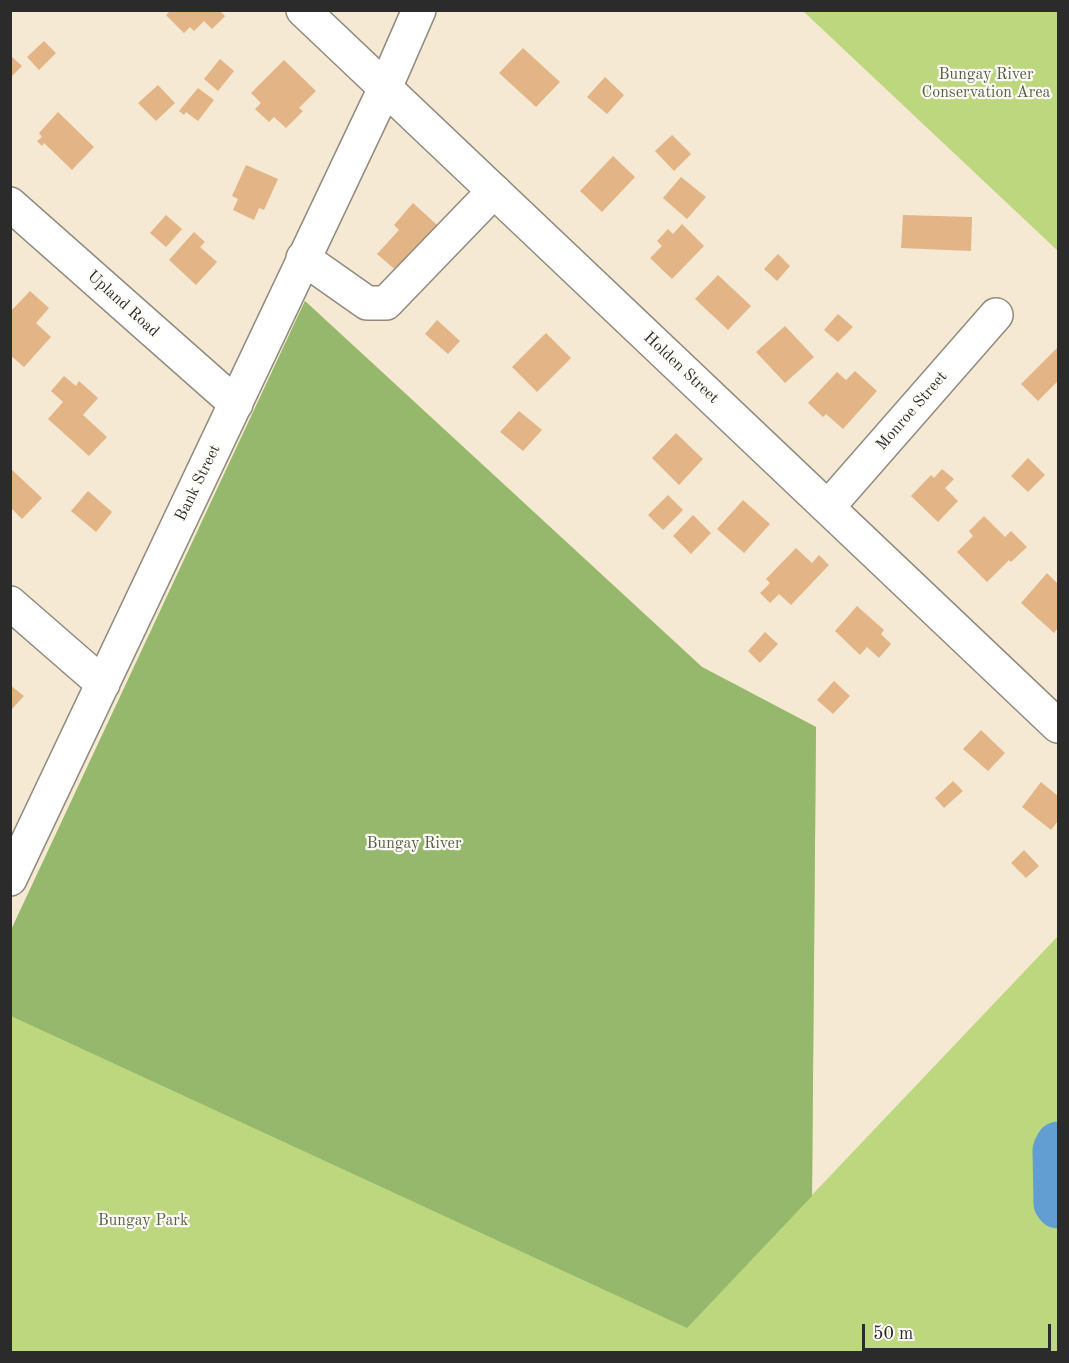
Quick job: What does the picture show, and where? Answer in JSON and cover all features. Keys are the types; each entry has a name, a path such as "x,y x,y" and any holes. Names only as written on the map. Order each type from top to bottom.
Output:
{"street":[{"name":"Holden Street","path":"303,10 1059,726"},
{"name":"Bank Street","path":"10,879 385,88 419,10"},
{"path":"303,258 366,303 386,303 494,191"},
{"name":"Upland Road","path":"10,204 236,404"},
{"name":"Monroe Street","path":"828,507 996,315"},
{"path":"10,603 103,684"}],"green space":[{"name":"Bungay River Conservation Area","path":"803,11 1058,11 1058,251"},
{"name":"Bungay River","path":"305,301 702,667 816,727 812,1195 1058,936 1058,1144 1055,1150 1056,1203 1058,1206 1058,1352 11,1352 11,930"},
{"name":"Bungay River","path":"305,301 702,667 816,727 812,1196 687,1328 11,1016 11,930"}],"building":[{"path":"171,10 219,10 225,16 212,29 204,21 194,31 190,27 184,33 166,15"},
{"path":"44,41 56,53 39,70 27,57"},
{"path":"523,48 560,82 536,107 499,73"},
{"path":"10,55 22,66 10,78"},
{"path":"220,59 234,71 218,91 204,79"},
{"path":"284,60 316,91 299,108 303,111 286,128 274,117 269,122 255,109 261,103 251,93"},
{"path":"605,77 624,95 607,114 587,97"},
{"path":"158,85 175,103 156,121 138,103"},
{"path":"198,88 214,100 198,121 186,112 184,115 179,111"},
{"path":"58,112 94,147 72,170 44,143 42,146 37,141 42,137 39,133"},
{"path":"672,135 691,154 674,171 655,151"},
{"path":"613,156 635,177 602,212 580,191"},
{"path":"246,165 278,179 264,210 259,208 254,220 233,210 238,199 232,196"},
{"path":"681,177 706,197 687,219 663,198"},
{"path":"413,203 446,233 405,278 377,254 399,230 394,225"},
{"path":"166,215 182,229 166,247 150,233"},
{"path":"903,215 972,217 971,251 901,248"},
{"path":"682,224 704,246 672,279 650,258 662,246 657,241 668,229 673,234"},
{"path":"194,232 205,242 200,247 217,262 196,285 169,260"},
{"path":"778,254 790,266 777,281 764,269"},
{"path":"718,275 751,306 728,330 695,299"},
{"path":"30,291 49,308 36,323 51,337 24,367 10,355 10,312"},
{"path":"838,314 853,327 838,342 824,330"},
{"path":"437,320 460,341 448,354 425,334"},
{"path":"785,326 814,357 785,383 756,352"},
{"path":"546,333 571,358 537,392 512,367"},
{"path":"1058,347 1058,381 1038,401 1021,384"},
{"path":"855,371 877,391 843,429 826,414 823,417 808,403 837,372 846,380"},
{"path":"64,376 76,386 79,381 98,398 83,415 107,437 89,456 48,419 63,402 51,391"},
{"path":"519,411 542,430 523,451 500,432"},
{"path":"676,433 703,459 679,485 652,458"},
{"path":"1028,458 1045,475 1028,492 1011,476"},
{"path":"10,468 42,498 22,519 10,507"},
{"path":"942,469 954,479 945,488 958,501 938,522 911,496 931,475 934,478"},
{"path":"88,491 112,512 96,532 71,511"},
{"path":"668,495 683,510 663,530 648,515"},
{"path":"743,500 770,524 744,553 717,529"},
{"path":"693,515 711,533 691,554 673,536"},
{"path":"984,516 1005,537 1011,531 1027,547 1011,562 1009,560 987,582 957,552 973,536 969,531"},
{"path":"796,548 812,563 819,555 829,565 791,605 779,594 770,603 760,593 770,583 766,579"},
{"path":"1047,573 1058,584 1058,628 1054,633 1021,603"},
{"path":"857,606 884,630 881,634 891,644 879,658 867,647 860,655 835,631"},
{"path":"765,632 778,644 760,663 748,651"},
{"path":"834,681 850,696 833,714 817,700"},
{"path":"10,685 24,696 10,711"},
{"path":"981,730 1005,753 988,771 963,749"},
{"path":"953,781 963,791 944,808 935,798"},
{"path":"1041,782 1058,796 1058,821 1051,830 1022,807"},
{"path":"1024,850 1039,866 1026,878 1011,863"}],"waterway":[{"name":"Bungay River","path":"1058,1144 1055,1150 1056,1203 1058,1206"}],"park label":[{"name":"Bungay Park","path":"143,1221"}]}
